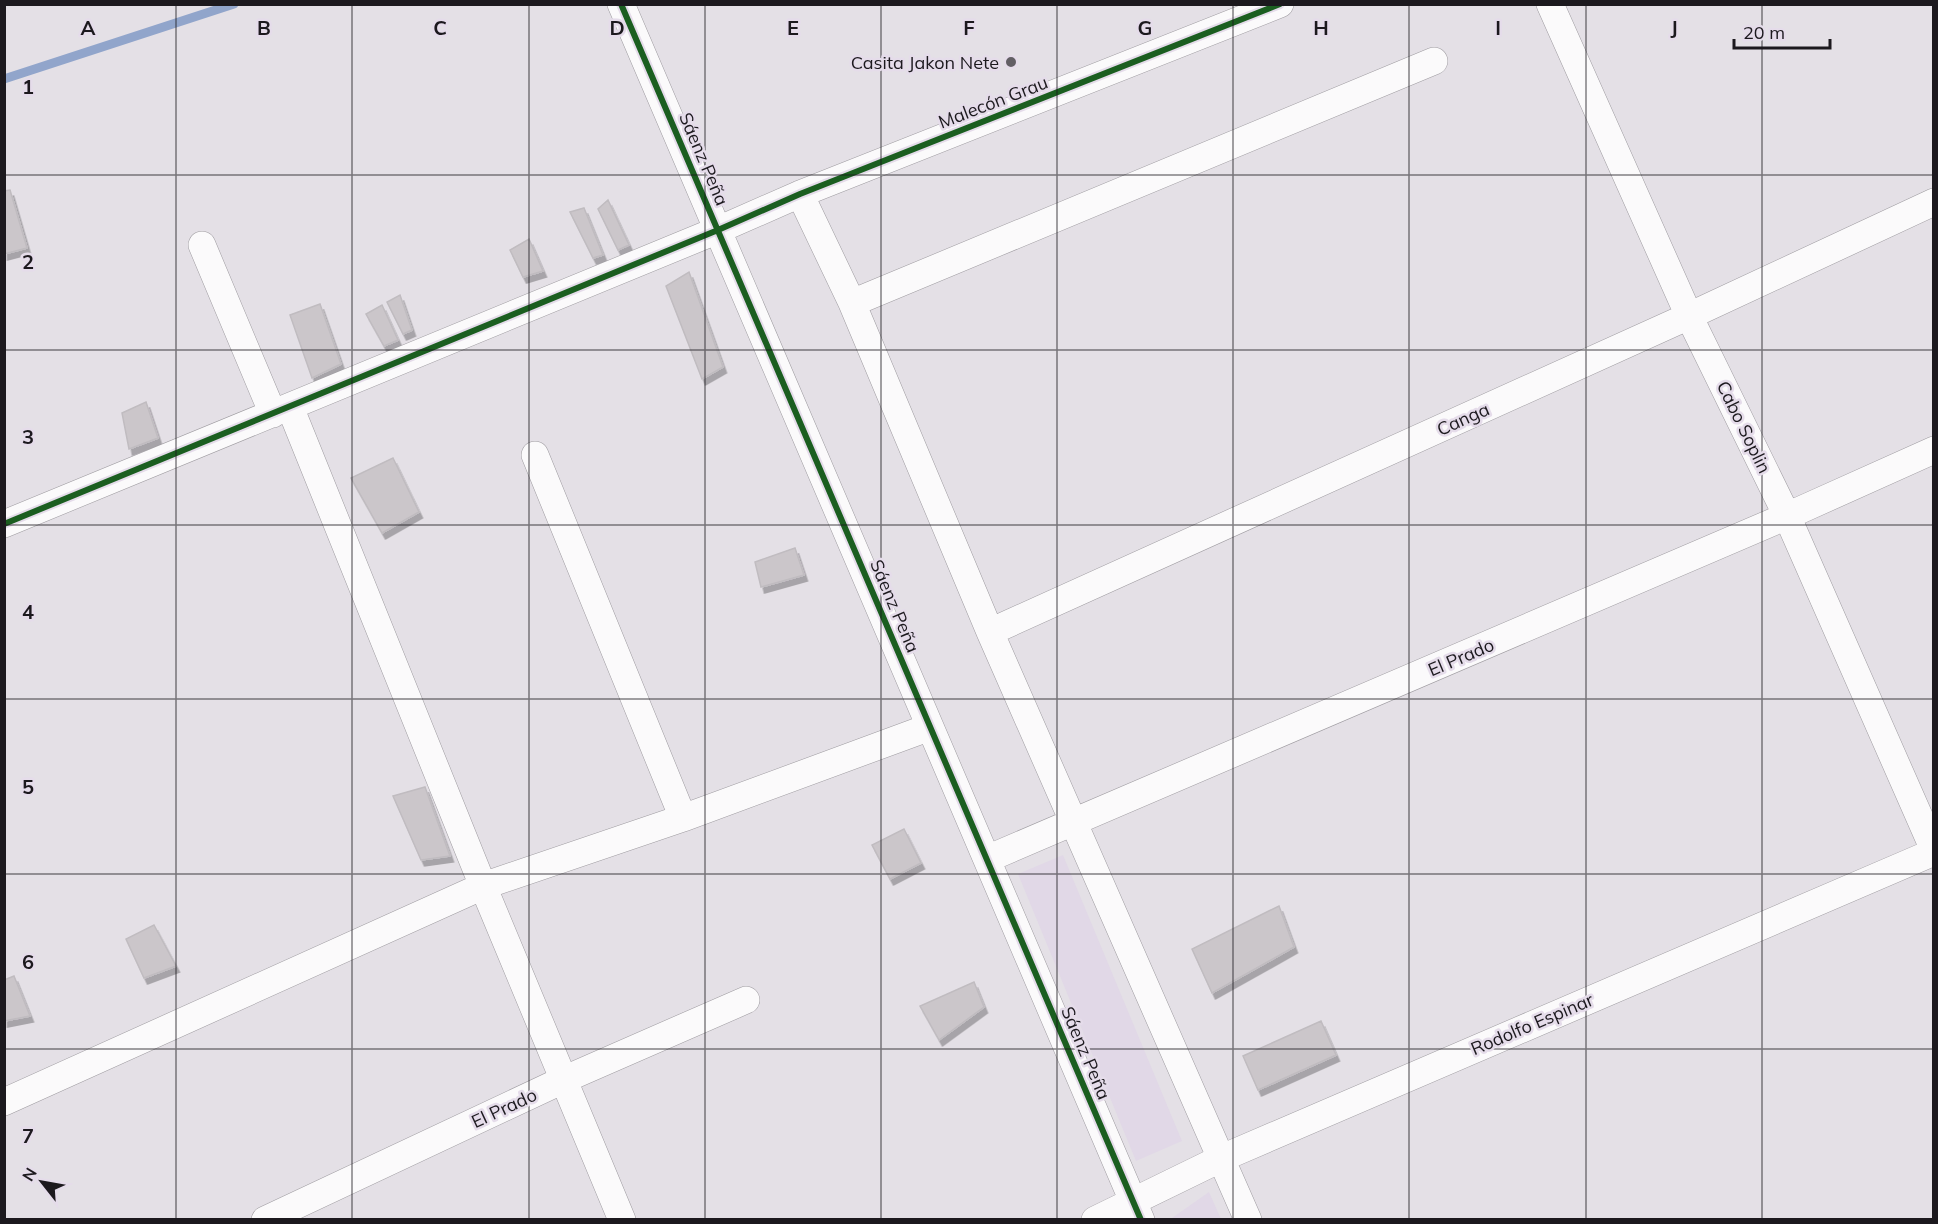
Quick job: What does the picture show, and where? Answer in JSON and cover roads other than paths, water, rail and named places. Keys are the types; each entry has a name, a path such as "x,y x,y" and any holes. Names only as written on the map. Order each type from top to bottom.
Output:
{"street":[{"name":"Sáenz Peña","path":"621,4 1137,1210"},
{"name":"Malecón Grau","path":"4,524 282,411 800,194 1280,4"},
{"name":"Cabo Soplin","path":"1550,4 1689,316 1787,516 1934,851"},
{"path":"852,303 1434,61"},
{"path":"800,194 852,303 990,632 1248,1220"},
{"name":"Canga","path":"990,632 1689,316 1934,202"},
{"path":"202,245 282,411 622,1220"},
{"name":"El Prado","path":"987,859 1787,516 1934,450"},
{"path":"535,455 684,818"},
{"path":"4,1102 483,886 684,818 930,727"},
{"name":"Rodolfo Espinar","path":"1095,1220 1137,1210 1222,1158 1934,851"},
{"name":"El Prado","path":"266,1220 563,1080 746,1000"}],"waterway":[{"path":"4,79 234,4"}],"place":[{"name":"Casita Jakon Nete","path":"1011,62"}]}
